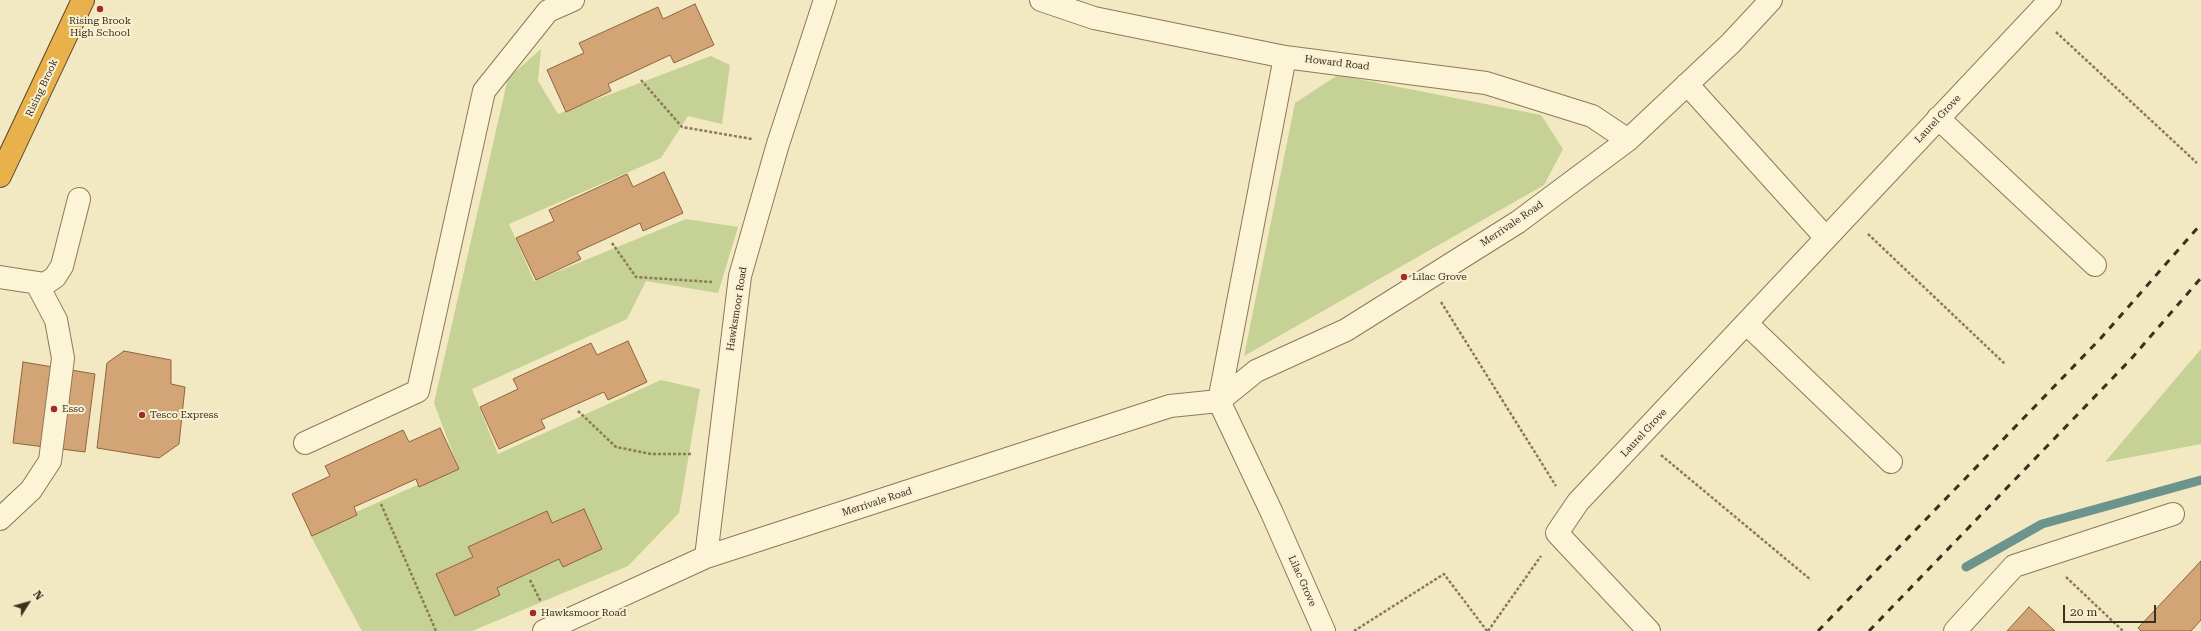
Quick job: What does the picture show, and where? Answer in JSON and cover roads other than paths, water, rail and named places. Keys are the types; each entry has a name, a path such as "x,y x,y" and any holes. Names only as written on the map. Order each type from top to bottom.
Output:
{"highway":[{"name":"Rising Brook","path":"0,176 83,0"}],"street":[{"path":"305,443 418,392 484,91 548,12 573,0"},
{"name":"Howard Road","path":"1041,0 1094,18 1285,57 1486,83 1592,116 1628,140"},
{"name":"Merrivale Road","path":"544,631 706,557 1170,406 1219,401 1256,371 1346,330 1518,222 1628,140 1730,43 1771,0"},
{"name":"Hawksmoor Road","path":"706,557 740,284 778,144 822,1"},
{"name":"Laurel Grove","path":"1649,631 1557,533 1578,502 1641,438 1746,323 2044,7"},
{"path":"1219,401 1285,57"},
{"path":"1687,84 1826,238"},
{"path":"1938,118 2095,265"},
{"path":"0,277 37,284 45,284 55,277 62,266 79,200"},
{"path":"0,519 31,490 50,461 63,358 56,320 37,284"},
{"path":"1746,323 1891,462"},
{"name":"Lilac Grove","path":"1219,401 1272,513 1324,631"},
{"path":"1955,631 2014,566 2173,514"}],"waterway":[{"path":"1966,567 2042,524 2201,480"}],"railway":[{"path":"1818,631 2101,338 2201,224"},
{"path":"1869,631 2131,359 2201,278"}],"place":[{"name":"Rising Brook High School","path":"100,9"},
{"name":"Lilac Grove","path":"1404,277"},
{"name":"Esso","path":"54,409"},
{"name":"Tesco Express","path":"142,415"},
{"name":"Hawksmoor Road","path":"533,613"}]}
